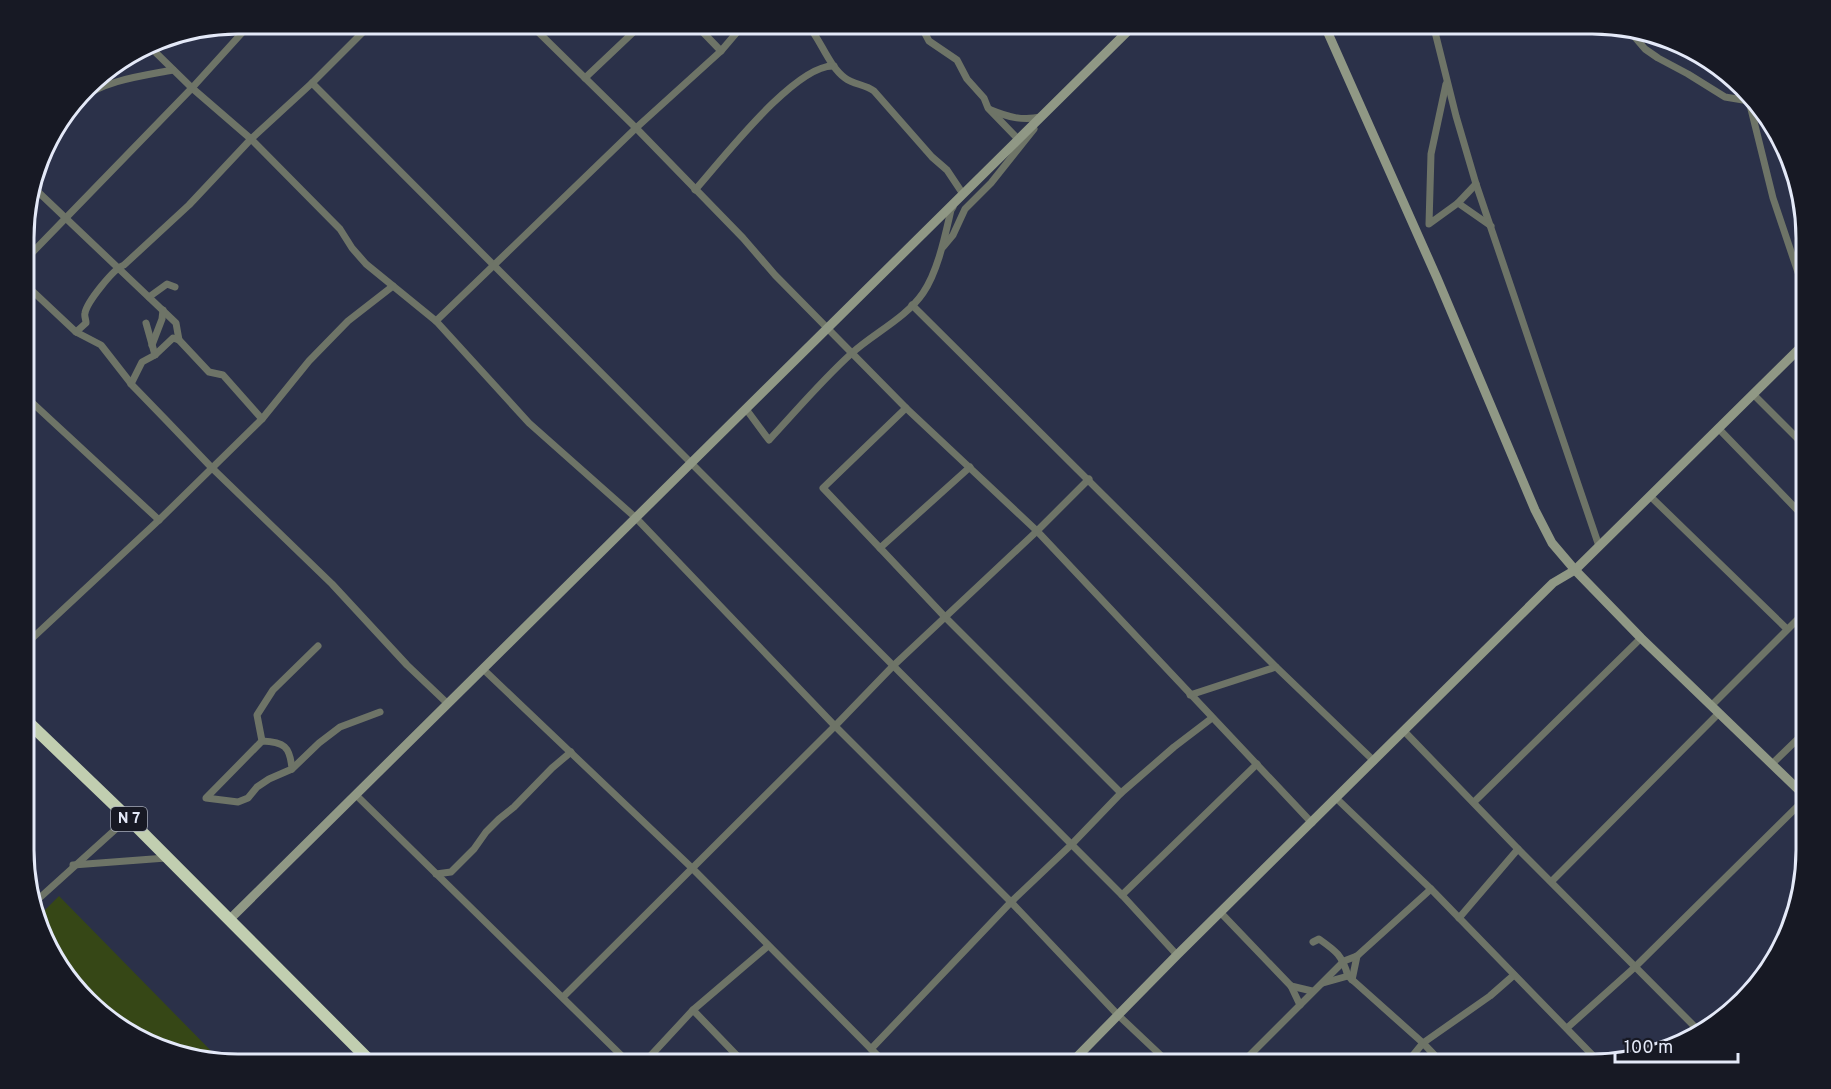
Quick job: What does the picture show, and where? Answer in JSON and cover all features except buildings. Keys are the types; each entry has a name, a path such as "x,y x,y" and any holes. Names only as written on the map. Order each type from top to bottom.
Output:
{"highway":[{"name":"N 7","path":"34,728 128,818 362,1054"}],"street":[{"path":"926,34 929,41 957,60 967,79 984,98 988,108 1018,139"},
{"path":"229,920 1125,34"},
{"path":"1328,34 1535,510 1552,543 1641,638 1796,788"},
{"path":"1435,34 1476,184 1599,546"},
{"path":"34,251 192,88 235,35"},
{"path":"76,332 86,323 85,312 96,293 118,267 124,265 189,205 250,139 312,83 360,35"},
{"path":"541,35 636,128 743,238 775,275 906,408 1037,531 1312,823"},
{"path":"585,78 631,35"},
{"path":"705,35 721,51"},
{"path":"436,321 636,128 721,51 735,35"},
{"path":"815,35 843,77 853,84 867,86 874,91 932,157 947,170 963,194"},
{"path":"1637,39 1658,58 1725,97 1741,99"},
{"path":"155,52 250,139 340,229 366,264 436,321 528,423 636,518 835,726 1011,903 1118,1015 1159,1054"},
{"path":"695,190 776,98 819,67 834,66"},
{"path":"100,89 127,79 173,70"},
{"path":"1429,224 1431,154 1447,81"},
{"path":"312,83 1122,896 1177,955"},
{"path":"988,108 1016,118 1028,120 1041,117"},
{"path":"940,252 953,235 964,209 1003,169 1048,110"},
{"path":"1752,111 1773,198 1796,268"},
{"path":"1418,237 1429,224 1458,203 1476,184"},
{"path":"39,193 176,323 180,339 209,372 223,375 262,419"},
{"path":"746,409 769,440 852,353 912,305 923,292 940,252 951,210 963,194"},
{"path":"1458,203 1491,226"},
{"path":"149,297 167,284 175,287"},
{"path":"34,637 159,520 262,419 309,361 348,321 393,286"},
{"path":"34,293 76,332 101,345 131,384 212,468 332,584 407,665 448,704"},
{"path":"912,305 1276,667 1374,761"},
{"path":"152,345 163,310"},
{"path":"146,323 155,355"},
{"path":"131,384 142,362 155,355 173,338 180,339"},
{"path":"1080,1054 1553,583 1575,570 1796,351"},
{"path":"1753,394 1796,437"},
{"path":"34,405 159,520"},
{"path":"906,408 823,488 945,616 1121,793"},
{"path":"1718,428 1796,509"},
{"path":"880,548 970,467"},
{"path":"563,997 893,666 1089,479"},
{"path":"1650,496 1787,629"},
{"path":"1552,882 1716,709 1796,620"},
{"path":"1474,802 1641,638"},
{"path":"262,741 257,715 273,690 318,646"},
{"path":"1190,695 1276,667"},
{"path":"483,669 692,868 876,1054"},
{"path":"292,769 291,755 285,746 276,742 262,741 206,798 238,802 248,798 258,786 292,769 340,727 380,712"},
{"path":"871,1049 1011,903 1121,793 1212,718"},
{"path":"1404,731 1695,1027"},
{"path":"1772,764 1796,741"},
{"path":"436,874 451,872 474,849 498,819 514,807 571,752"},
{"path":"1122,896 1257,764"},
{"path":"356,795 620,1054"},
{"path":"1336,798 1431,889 1592,1054"},
{"path":"1567,1028 1635,967 1796,808"},
{"path":"40,897 128,818"},
{"path":"1459,918 1518,849"},
{"path":"73,866 167,858"},
{"path":"1251,1054 1344,960 1357,956 1431,889"},
{"path":"1221,913 1291,986 1300,1005"},
{"path":"1313,942 1319,939 1334,950 1344,960 1350,978 1434,1054"},
{"path":"652,1054 693,1010 768,946"},
{"path":"1350,978 1357,956"},
{"path":"1414,1054 1424,1043 1490,996 1514,975"},
{"path":"1320,983 1350,978"},
{"path":"1291,986 1312,991"},
{"path":"693,1010 735,1054"}],"green space":[{"path":"59,896 213,1053 186,1048 160,1039 114,1012 94,995 69,964 50,929 44,911"}]}
